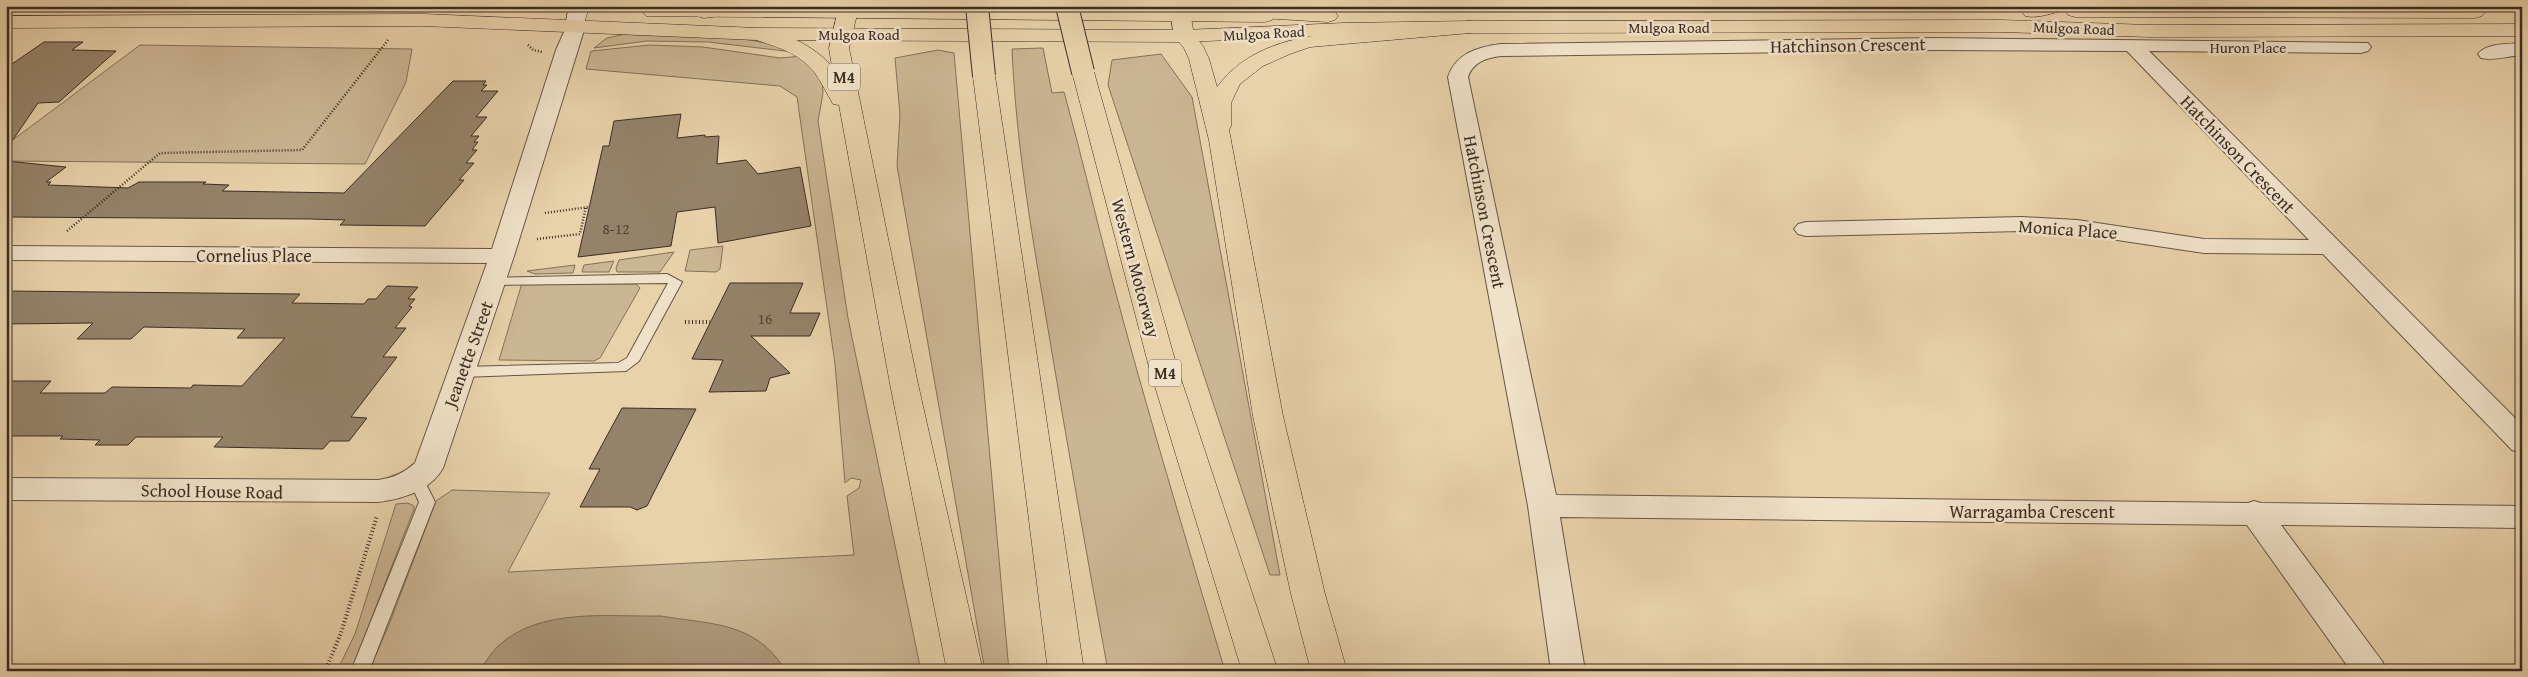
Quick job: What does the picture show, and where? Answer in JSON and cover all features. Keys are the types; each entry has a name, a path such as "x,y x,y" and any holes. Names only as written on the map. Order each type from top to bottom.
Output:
{"main road":[{"path":"704,12 749,6"},
{"path":"977,6 984,76 1066,671"},
{"name":"Western Motorway","path":"1067,6 1082,72 1163,367 1260,671"},
{"path":"1222,6 1244,11 1328,16"},
{"path":"2032,12 2058,6"},
{"path":"2142,39 2158,8"},
{"name":"Mulgoa Road","path":"6,9 577,15 757,34 842,35 1181,19 1328,16 2032,12 2158,8 2522,12"},
{"name":"Mulgoa Road","path":"6,22 423,20 848,10 1181,19 1344,29 2001,26 2142,39 2522,30"},
{"name":"M4","path":"848,10 839,48 904,384 965,671"},
{"path":"1181,19 1199,59 1220,140 1268,416 1308,594 1329,671"},
{"path":"1220,140 1220,103 1231,82 1243,70 1285,48 1309,41 1470,28"},
{"path":"757,34 796,47 816,59 825,70 852,120"}],"street":[{"name":"Jeanette Street","path":"416,478 428,468 494,281 577,15"},
{"name":"Huron Place","path":"2142,39 2361,47"},
{"name":"Hatchinson Crescent","path":"1568,671 1543,506 1458,77 1467,62 1483,53 1500,50 2142,39 2328,246 2522,443"},
{"path":"2488,54 2502,50 2522,49"},
{"name":"Monica Place","path":"1806,229 2022,224 2077,227 2221,247 2328,246"},
{"name":"Cornelius Place","path":"6,253 502,256"},
{"name":"School House Road","path":"6,489 378,491 398,488 416,478"},
{"name":"Warragamba Crescent","path":"1543,506 2254,512 2522,517"},
{"path":"2254,512 2370,671"}],"lane":[{"path":"462,372 621,368 632,361 675,282 667,278 494,281"},
{"path":"360,671 427,502 416,478"}],"path":[{"path":"42,253 160,153 302,150 391,36"},
{"path":"537,239 580,234 588,207 546,212"},
{"path":"685,322 710,322"},
{"path":"325,671 341,633 380,510 378,491"}],"shaded area":[{"path":"626,34 734,38 756,41 793,52 708,42 647,41 594,48 607,38"},
{"path":"140,45 412,49 406,82 365,164 6,161 6,145"},
{"path":"650,45 703,47 780,58 803,56 822,76 823,93 818,121 848,318 921,671 369,671 390,622 436,501 452,490 550,493 508,572 854,555 847,496 859,488 861,480 851,478 845,483 835,364 797,97 780,86 586,69 591,51"},
{"path":"1043,48 1052,93 1064,92 1138,374 1225,671 1108,671 1036,259 1017,119 1012,49"},
{"path":"938,50 954,53 1009,671 985,671 897,166 900,115 895,58"},
{"path":"1161,54 1192,97 1280,575 1270,575 1108,85 1112,60"},
{"path":"723,246 720,269 716,272 685,271 690,250"},
{"path":"674,252 660,272 617,272 616,268 619,260"},
{"path":"614,261 609,272 582,272 584,265"},
{"path":"575,265 573,273 535,274 527,271"},
{"path":"522,283 636,284 640,288 600,358 594,361 499,360"},
{"path":"408,503 414,506 414,509 351,671 337,671 355,634 396,504"},
{"path":"661,616 715,624 747,634 774,655 786,671 479,671 498,646 515,634 534,625 575,617"}],"building":[{"path":"44,42 83,42 72,50 116,51 59,102 38,103 6,150 6,68"},
{"path":"453,81 486,81 483,85 487,85 481,91 498,91 476,117 487,117 471,136 479,136 474,142 478,142 472,150 477,150 466,163 474,163 459,180 464,180 425,226 340,225 345,220 310,219 6,217 6,161 66,167 46,182 51,182 48,185 128,188 139,182 206,182 203,184 229,185 222,191 344,193"},
{"path":"681,114 677,138 705,135 705,137 719,136 717,164 746,160 758,174 800,167 811,226 718,243 715,207 677,212 671,246 578,257 603,146 609,146 614,121"},
{"path":"730,283 803,283 790,313 820,313 810,336 751,336 790,373 770,378 766,391 709,392 723,360 692,359"},
{"path":"387,286 418,287 408,299 415,299 409,306 412,307 395,328 406,328 383,357 397,357 351,417 367,418 349,441 330,441 323,449 214,447 223,437 136,437 128,445 95,445 100,440 60,439 63,436 6,436 6,381 51,381 40,393 105,393 112,387 191,388 193,385 242,386 285,338 237,338 245,329 144,327 131,339 77,339 93,323 6,324 6,291 300,294 292,303 364,304 368,299 376,299"},
{"path":"622,408 696,409 647,506 637,510 630,507 580,507 600,469 589,469"}]}
